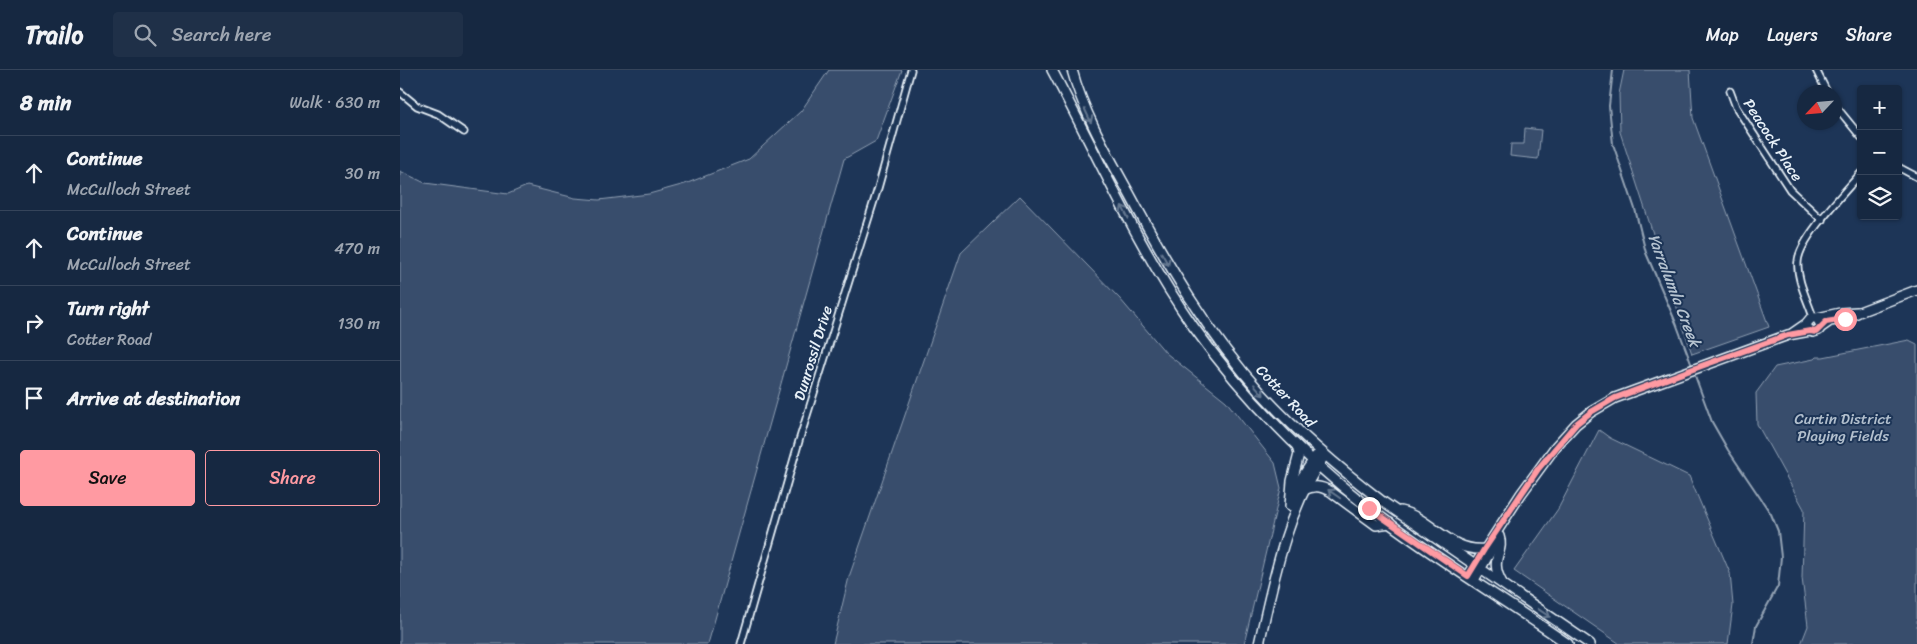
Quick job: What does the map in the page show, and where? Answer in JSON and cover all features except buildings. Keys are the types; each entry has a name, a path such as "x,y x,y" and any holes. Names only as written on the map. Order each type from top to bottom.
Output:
{"main road":[{"name":"Cotter Road","path":"1052,70 1130,220 1173,296 1224,366 1260,409 1315,463 1390,523 1568,644"},
{"name":"Cotter Road","path":"1072,70 1092,123 1163,256 1208,325 1249,379 1322,453 1364,488 1503,586 1590,644"},
{"path":"1478,567 1485,548 1502,526 1538,469 1576,424 1591,412 1615,398 1788,335 1813,324 1822,325 1830,321 1845,319 1917,290"},
{"path":"1287,534 1292,481 1299,454 1297,446"},
{"path":"1290,506 1301,478 1322,453"},
{"path":"1259,644 1287,534 1315,463"},
{"path":"1304,490 1315,486 1322,487 1376,525 1390,523"},
{"path":"1395,510 1411,514 1462,547 1476,550 1485,548"},
{"path":"1471,578 1499,536 1502,526"},
{"path":"1499,536 1501,542 1495,562 1495,569 1503,586"}],"street":[{"name":"Dunrossil Drive","path":"741,644 799,442 878,188 911,70"},
{"path":"1816,70 1824,85"},
{"name":"Peacock Place","path":"1730,91 1736,107 1790,190 1822,220"},
{"path":"400,92 417,106 438,114 464,132"},
{"path":"1842,114 1857,132"},
{"path":"1902,170 1917,177"},
{"path":"1813,324 1800,277 1798,261 1802,246 1859,175"}],"green space":[{"path":"829,70 902,70 876,141 844,159 708,644 400,644 400,171 425,183 508,194 527,186 575,198 599,200 649,194 685,184 749,159 801,111"},
{"path":"1624,70 1690,70 1693,118 1769,327 1692,354 1620,132 1619,94"},
{"path":"1525,128 1541,130 1538,159 1510,156 1511,144 1524,144"},
{"path":"1020,196 1120,299 1166,353 1226,401 1275,463 1281,488 1244,644 833,644 849,577 961,253"},
{"name":"Curtin District Playing Fields","path":"1909,340 1917,344 1917,644 1801,644 1808,626 1802,578 1804,509 1757,424 1756,393 1775,367 1816,357"},
{"path":"1599,430 1610,438 1689,476 1730,573 1733,605 1728,644 1620,644 1514,571 1558,509"}],"waterway":[{"name":"Yarralumla Creek","path":"1613,70 1609,106 1613,144 1635,209 1646,253 1692,366"},
{"name":"Yarralumla Creek","path":"1694,373 1712,422 1728,450 1771,514 1778,531 1781,557 1778,586 1756,626 1753,644"}],"route":[{"path":"1369,508 1468,576 1538,469 1576,424 1591,412 1615,398 1704,365 1788,335 1810,331 1816,332 1826,322 1845,319"}]}
